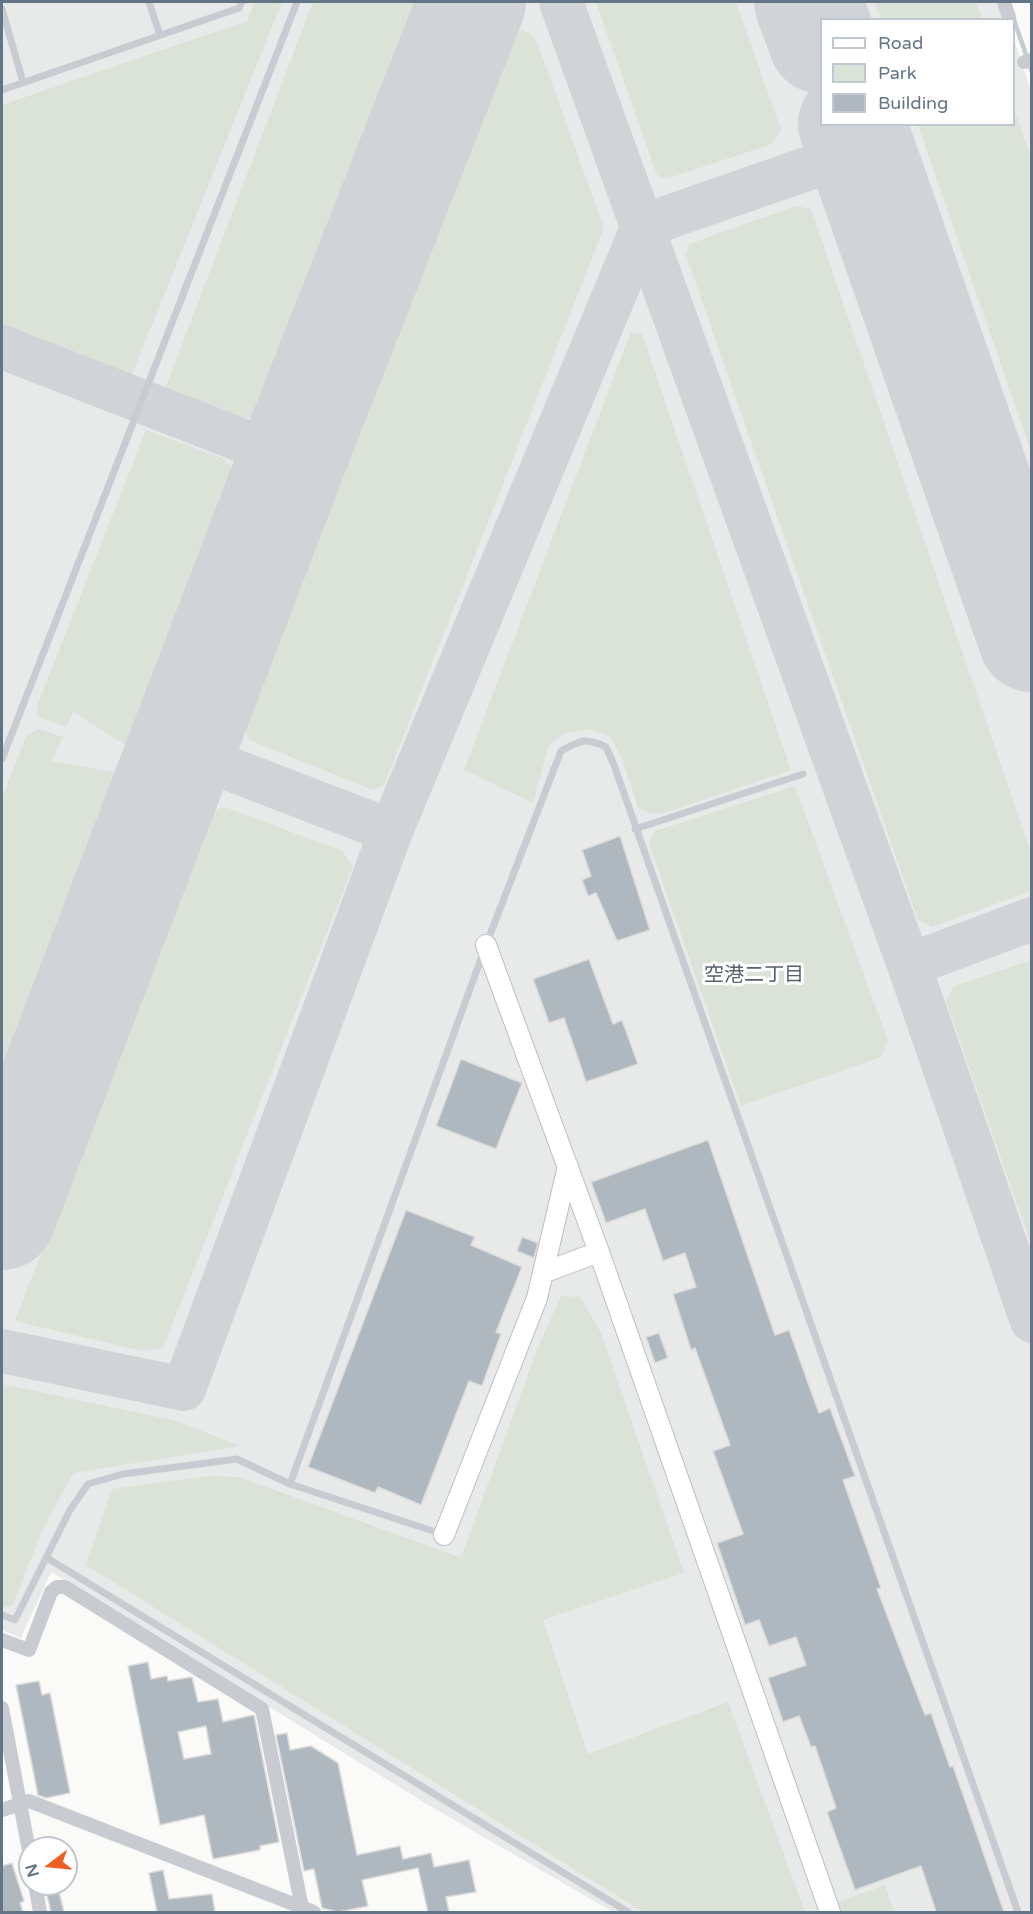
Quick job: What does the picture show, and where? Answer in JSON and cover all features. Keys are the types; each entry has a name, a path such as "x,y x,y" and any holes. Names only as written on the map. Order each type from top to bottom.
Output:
{"street":[{"path":"1004,2 1009,16"},
{"path":"486,945 599,1252 830,1912"},
{"path":"444,1535 545,1272 568,1166"},
{"path":"545,1272 599,1252"},
{"path":"2,1640 29,1650 51,1592 57,1587 65,1587 262,1709 308,1910"},
{"path":"2,1708 26,1836"},
{"path":"2,1810 28,1801 308,1910"},
{"path":"37,1896 40,1912"}],"lane":[{"path":"149,2 160,35"},
{"path":"2,90 239,8 242,2"},
{"path":"2,759 297,2"},
{"path":"2,9 23,82"},
{"path":"290,1484 486,945 561,751 578,741 591,739 606,747 1018,1912"},
{"path":"635,830 803,774"},
{"path":"2,1615 15,1620 70,1510 88,1484 123,1474 237,1459 290,1484 444,1535"},
{"path":"47,1558 628,1912"}],"shaded area":[{"path":"2,2 1000,2 1006,18 820,18 820,126 1015,126 1015,43 1031,91 1031,1912 613,1912 420,1800 51,1572 21,1638 2,1630"}],"green space":[{"path":"255,2 282,2 131,377 2,326 2,105 247,21"},
{"path":"313,2 422,2 271,397 259,419 230,416 165,389"},
{"path":"596,2 736,2 781,130 772,144 666,179 657,175"},
{"path":"875,2 976,2 982,18 881,18"},
{"path":"522,30 531,34 537,42 604,228 384,785 373,790 249,740 244,725 514,34"},
{"path":"1015,112 1032,161 1031,451 918,126 1015,126"},
{"path":"796,206 811,209 1031,853 1031,891 932,927 918,920 686,255 689,244"},
{"path":"631,332 642,334 791,770 661,814 648,813 638,807 620,753 610,737 590,729 565,733 549,745 533,803 464,770"},
{"path":"146,430 222,458 237,472 235,485 129,747 73,712 66,727 38,717 37,706"},
{"path":"39,729 63,737 52,761 126,774 2,1087 2,798 26,736"},
{"path":"795,786 888,1041 881,1057 741,1106 649,843 655,831"},
{"path":"225,807 342,851 353,866 163,1348 142,1351 15,1321 211,811"},
{"path":"1032,960 1031,1244 946,1001 953,987"},
{"path":"561,1296 580,1297 601,1333 684,1573 543,1620 588,1754 728,1702 805,1912 643,1912 86,1565 112,1489 210,1476 239,1477 461,1558 537,1350"},
{"path":"2,1384 177,1421 240,1446 73,1473 42,1531 13,1605 2,1608"},
{"path":"885,1885 894,1912 842,1912 838,1902"}],"building":[{"path":"620,836 650,930 617,941 596,893 588,896 582,880 591,876 582,850"},
{"path":"589,959 613,1024 622,1020 638,1064 586,1082 564,1018 549,1023 533,979"},
{"path":"461,1059 522,1083 496,1149 436,1126"},
{"path":"708,1140 775,1335 789,1330 819,1413 830,1408 855,1476 843,1480 881,1588 877,1589 925,1715 931,1713 950,1767 953,1766 1004,1912 936,1912 921,1866 855,1890 827,1812 836,1808 815,1746 811,1747 799,1716 783,1722 768,1678 806,1665 796,1637 769,1646 759,1620 745,1625 717,1543 743,1534 713,1451 730,1445 695,1348 691,1350 673,1294 696,1287 685,1253 663,1261 645,1209 606,1223 591,1182"},
{"path":"406,1210 475,1237 471,1245 522,1267 496,1332 501,1334 482,1386 469,1381 421,1505 378,1487 375,1493 308,1467"},
{"path":"522,1237 538,1243 534,1258 517,1251"},
{"path":"659,1333 668,1358 655,1363 646,1337"},
{"path":"148,1662 151,1679 167,1676 168,1681 192,1677 198,1702 218,1699 223,1722 254,1715 279,1842 260,1846 260,1850 213,1859 204,1815 160,1825 128,1666","holes":["206,1726 211,1754 184,1759 178,1732"]},
{"path":"39,1681 42,1695 50,1693 70,1793 46,1798 38,1795 16,1685"},
{"path":"287,1733 290,1750 311,1746 338,1763 357,1855 400,1846 403,1859 431,1853 434,1867 469,1860 476,1892 446,1897 449,1912 428,1912 418,1868 362,1880 368,1906 338,1912 322,1908 314,1869 304,1871 276,1735"},
{"path":"12,1863 18,1882 18,1896 22,1896 24,1901 20,1903 23,1912 2,1912 2,1866"},
{"path":"163,1870 169,1899 212,1894 215,1912 157,1912 149,1873"},
{"path":"47,1896 60,1896 64,1912 51,1912"}],"waterway":[{"path":"1015,23 1032,72"}],"taxiway":[{"path":"561,2 909,965 1032,1321"},
{"path":"2,1351 184,1389 391,831 643,226 861,150"},
{"path":"2,347 292,460"},
{"path":"180,750 391,831"},
{"path":"909,965 1032,919"}],"runway":[{"path":"2,1216 292,460 472,2"},
{"path":"808,2 820,35"},
{"path":"853,126 1032,638"}],"district":[{"name":"空港二丁目","path":"754,976"}]}
